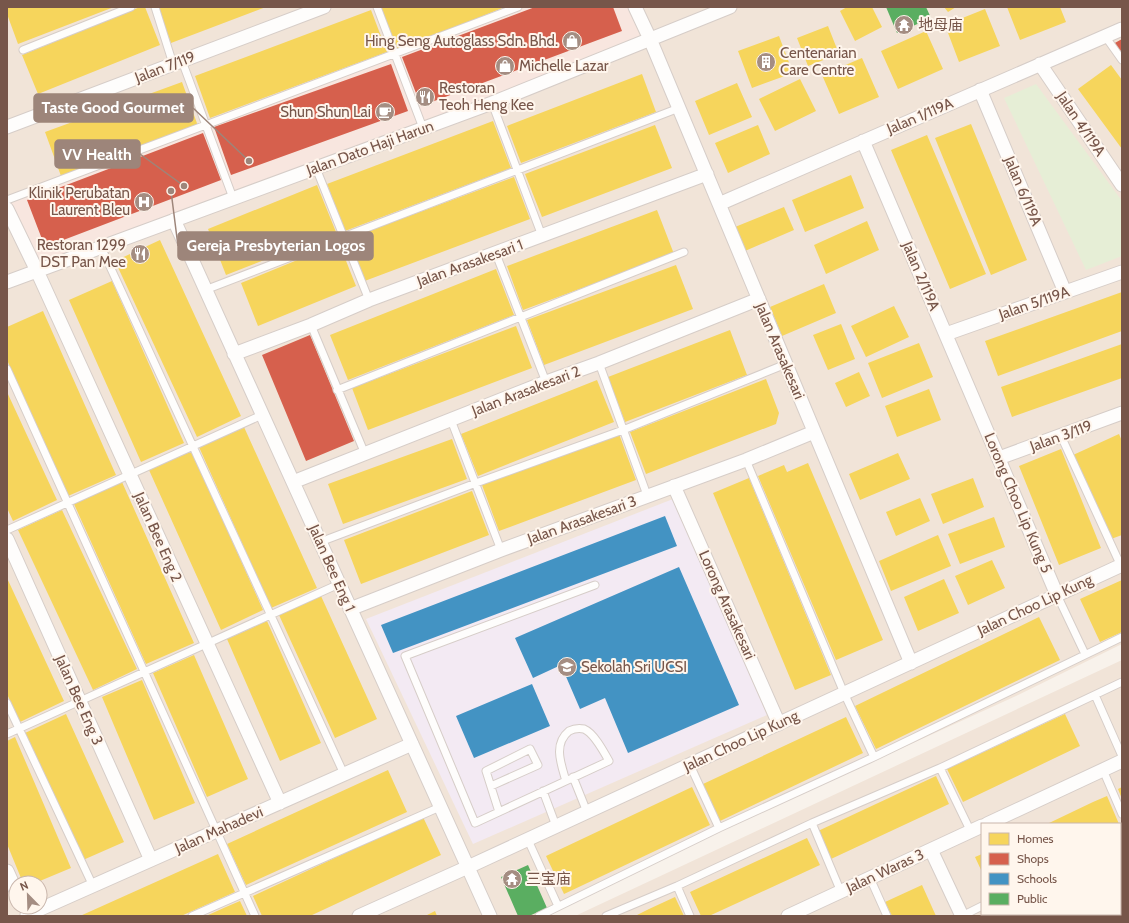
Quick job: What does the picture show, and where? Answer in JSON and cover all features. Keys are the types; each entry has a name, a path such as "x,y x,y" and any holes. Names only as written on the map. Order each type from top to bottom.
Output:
{"street":[{"name":"Jalan 7/119","path":"7,127 324,7"},
{"name":"Jalan Arasakesari","path":"635,7 707,174 911,663"},
{"name":"Jalan Dato Haji Harun","path":"7,282 492,103 730,7"},
{"name":"Jalan 1/119A","path":"719,204 1122,29"},
{"name":"Jalan 4/119A","path":"1040,64 1122,185"},
{"name":"Jalan 6/119A","path":"980,90 1065,292"},
{"name":"Jalan 2/119A","path":"864,141 978,411"},
{"name":"Jalan Arasakesari 1","path":"234,354 310,325 369,300 496,254 707,174"},
{"name":"Jalan Bee Eng 2","path":"7,209 37,271 280,803"},
{"name":"Jalan Bee Eng 1","path":"174,220 490,916"},
{"name":"Jalan 5/119A","path":"946,334 1122,272"},
{"name":"Jalan Arasakesari 2","path":"293,482 759,300"},
{"name":"Lorong Choo Lip Kung 5","path":"978,411 1057,595"},
{"name":"Jalan 3/119","path":"999,458 1122,413"},
{"name":"Jalan Arasakesari 3","path":"350,609 501,550 746,460 814,432"},
{"name":"Lorong Arasakesari","path":"674,486 779,724"},
{"name":"Jalan Bee Eng 3","path":"7,539 151,860"},
{"name":"Jalan Choo Lip Kung","path":"359,916 528,840 1121,565"},
{"name":"Jalan Mahadevi","path":"48,904 93,886 412,744"},
{"path":"989,823 1122,761"},
{"name":"Jalan Waras 3","path":"788,916 810,911 841,892 976,829"},
{"path":"931,850 962,916"}],"lane":[{"path":"23,50 131,7"},
{"path":"154,7 206,125 233,198"},
{"path":"377,7 422,128"},
{"path":"7,200 518,7"},
{"path":"1105,36 1122,60"},
{"path":"492,103 542,236"},
{"path":"205,290 679,108"},
{"path":"316,168 369,300"},
{"path":"101,247 344,774"},
{"path":"337,390 684,252"},
{"path":"496,254 546,382"},
{"path":"310,325 365,454"},
{"path":"599,363 647,496"},
{"path":"320,542 623,430 786,364"},
{"path":"7,369 218,830 255,916"},
{"path":"7,530 262,415"},
{"path":"451,420 501,550"},
{"path":"1061,436 1121,565"},
{"path":"746,460 844,693 874,757"},
{"path":"7,734 339,584"},
{"path":"587,812 570,779 560,762 559,748 564,735 572,729 584,730 595,738 610,761 570,779 543,791 475,823 405,656 595,585"},
{"path":"1057,595 1085,654"},
{"path":"538,916 719,828 874,757 1122,637"},
{"path":"606,916 677,886 812,823 940,768 1122,682"},
{"path":"1095,695 1122,756"},
{"path":"7,703 93,886"},
{"path":"491,786 538,765 530,749 486,771 499,812"},
{"path":"690,765 719,828"},
{"path":"940,768 976,829"},
{"path":"1103,770 1122,814"},
{"path":"543,791 556,826"},
{"path":"192,916 440,807"},
{"path":"812,823 841,892"},
{"path":"528,840 558,906"},
{"path":"870,878 887,916"},
{"path":"677,886 690,916"},
{"path":"962,916 981,906"}],"shaded area":[{"path":"7,7 1122,7 1122,644 1016,696 534,916 7,916"},
{"path":"527,7 629,7 643,37 487,99 40,264 10,203"},
{"name":"Sekolah Sri UCSI","path":"673,499 767,715 473,844 366,619"},
{"path":"1122,660 1122,916 575,916"}],"green space":[{"path":"1036,84 1122,201 1122,256 1086,270 1004,98"}],"building: Homes":[{"path":"7,7 114,7 18,44 7,14"},
{"path":"140,7 145,7 160,45 38,94 22,55"},
{"path":"157,7 266,7 171,43"},
{"path":"505,7 398,50 381,8"},
{"path":"847,7 872,7 882,27 855,41 840,11"},
{"path":"944,7 956,7 948,12"},
{"path":"1007,7 1060,7 1066,22 1020,40"},
{"path":"985,9 1000,46 959,62 945,25"},
{"path":"371,10 387,52 210,118 195,76"},
{"path":"828,26 839,54 808,66 797,38"},
{"path":"926,31 943,69 898,89 881,51"},
{"name":"Centenarian Care Centre","path":"779,36 793,73 752,88 738,51"},
{"path":"862,58 879,97 839,114 822,75"},
{"path":"1111,65 1122,80 1122,149 1078,89"},
{"path":"642,74 656,112 521,163 507,126"},
{"path":"800,79 816,111 775,131 759,99"},
{"path":"182,82 198,126 61,176 45,132"},
{"path":"737,83 752,117 709,135 695,101"},
{"path":"493,121 511,168 345,231 327,184"},
{"path":"971,124 1027,260 991,275 935,138"},
{"path":"655,125 672,168 542,217 525,174"},
{"path":"758,125 770,154 728,173 715,143"},
{"path":"927,135 986,274 950,289 891,150"},
{"path":"851,175 864,208 805,232 792,200"},
{"path":"514,177 530,219 362,282 347,239"},
{"path":"317,185 336,232 226,275 208,229"},
{"path":"784,207 794,230 745,251 735,227"},
{"path":"657,210 674,254 523,310 507,266"},
{"path":"867,221 879,250 826,274 814,245"},
{"path":"160,240 241,416 197,437 115,261"},
{"path":"339,243 356,286 258,326 241,283"},
{"path":"676,265 693,309 544,365 527,320"},
{"path":"496,269 514,315 348,380 330,335"},
{"path":"112,281 184,443 141,462 69,300"},
{"path":"824,284 836,313 782,336 770,307"},
{"path":"1122,292 1122,331 998,376 985,341"},
{"path":"894,306 909,337 866,357 851,326"},
{"path":"43,311 116,475 68,496 7,360 7,327"},
{"path":"841,324 855,359 828,370 813,335"},
{"path":"516,326 532,368 368,430 352,388"},
{"path":"730,330 747,375 625,422 608,377"},
{"path":"919,343 933,377 882,398 868,363"},
{"path":"1122,344 1122,378 1012,417 1001,387"},
{"path":"859,372 870,396 846,407 835,383"},
{"path":"766,379 779,413 776,424 646,474 630,432"},
{"path":"597,380 614,422 478,476 461,434"},
{"path":"929,389 941,420 897,437 885,406"},
{"path":"7,392 57,500 13,521 7,508"},
{"path":"244,427 317,588 271,608 199,447"},
{"path":"619,434 636,480 499,531 482,485"},
{"path":"1119,434 1122,441 1122,535 1111,539 1073,455"},
{"path":"452,439 467,479 343,524 328,484"},
{"path":"1061,449 1101,548 1059,565 1019,466"},
{"path":"192,451 263,610 221,630 149,470"},
{"path":"898,453 910,479 860,500 849,474"},
{"path":"808,463 883,640 836,660 758,476 784,465 787,472"},
{"path":"749,478 831,675 795,690 713,493"},
{"path":"973,478 984,507 943,524 931,494"},
{"path":"122,482 194,643 146,664 74,504"},
{"path":"472,491 489,535 361,584 344,540"},
{"path":"920,498 930,521 896,536 886,512"},
{"path":"62,510 137,669 93,690 18,530"},
{"path":"994,517 1005,547 960,564 948,534"},
{"path":"938,535 951,566 891,591 879,561"},
{"path":"992,560 1005,588 968,605 955,576"},
{"path":"7,578 64,701 20,722 7,694"},
{"path":"944,579 959,613 918,631 904,597"},
{"path":"1122,580 1122,632 1100,642 1080,599"},
{"path":"321,596 377,719 335,738 279,615"},
{"path":"1039,617 1060,660 876,749 855,706"},
{"path":"267,621 321,743 280,761 227,639"},
{"path":"194,655 248,779 207,797 153,673"},
{"path":"142,680 195,803 154,820 102,697"},
{"path":"66,714 124,842 83,860 25,733"},
{"path":"1065,714 1080,746 963,802 947,769"},
{"path":"846,717 863,753 720,821 703,784"},
{"path":"15,737 71,868 48,878 48,875 20,875 7,844 7,741"},
{"path":"388,770 407,812 246,885 227,844"},
{"path":"936,776 949,804 831,859 818,831"},
{"path":"692,787 710,825 564,894 546,856"},
{"path":"1122,787 1122,799 1118,789"},
{"path":"1107,796 1119,823 1049,823"},
{"path":"423,817 441,855 310,916 262,916 253,896"},
{"path":"807,838 820,865 709,916 701,916 690,892"},
{"path":"1122,851 1121,888 1121,852"},
{"path":"218,854 235,892 181,916 80,916"},
{"path":"981,854 981,870 975,857"},
{"path":"922,885 936,916 892,916 885,902"},
{"path":"675,897 684,916 635,916 649,909"},
{"path":"240,901 247,916 206,916 226,907"},
{"path":"435,911 437,916 425,916"},
{"path":"1002,915 1063,915 1061,916"}],"building: Shops":[{"path":"535,7 613,7 622,31 421,106 402,57"},
{"path":"1122,39 1122,57 1113,44"},
{"path":"391,64 408,111 231,175 214,127"},
{"path":"203,133 221,180 45,247 27,200"},
{"path":"310,335 354,441 306,461 262,355"}],"building: Schools":[{"path":"665,516 677,546 393,653 381,625"},
{"path":"679,567 739,705 628,753 605,698 580,709 561,665 533,678 515,638"},
{"path":"532,684 550,726 474,758 456,716"}],"building: Public":[{"name":"地母庙","path":"886,7 926,7 931,18 897,33"},
{"path":"528,865 547,908 529,916 518,916 501,877"}],"place":[{"name":"地母庙","path":"904,25"},
{"name":"Hing Seng Autoglass Sdn. Bhd.","path":"572,41"},
{"name":"Centenarian Care Centre","path":"766,62"},
{"name":"Michelle Lazar","path":"505,66"},
{"name":"Restoran Teoh Heng Kee","path":"425,97"},
{"name":"Shun Shun Lai","path":"385,112"},
{"name":"Taste Good Gourmet","path":"249,161"},
{"name":"VV Health","path":"184,186"},
{"name":"Gereja Presbyterian Logos","path":"171,191"},
{"name":"Klinik Perubatan Laurent Bleu","path":"144,202"},
{"name":"Restoran 1299 DST Pan Mee","path":"140,254"},
{"name":"Sekolah Sri UCSI","path":"567,667"},
{"name":"三宝庙","path":"512,879"}]}
